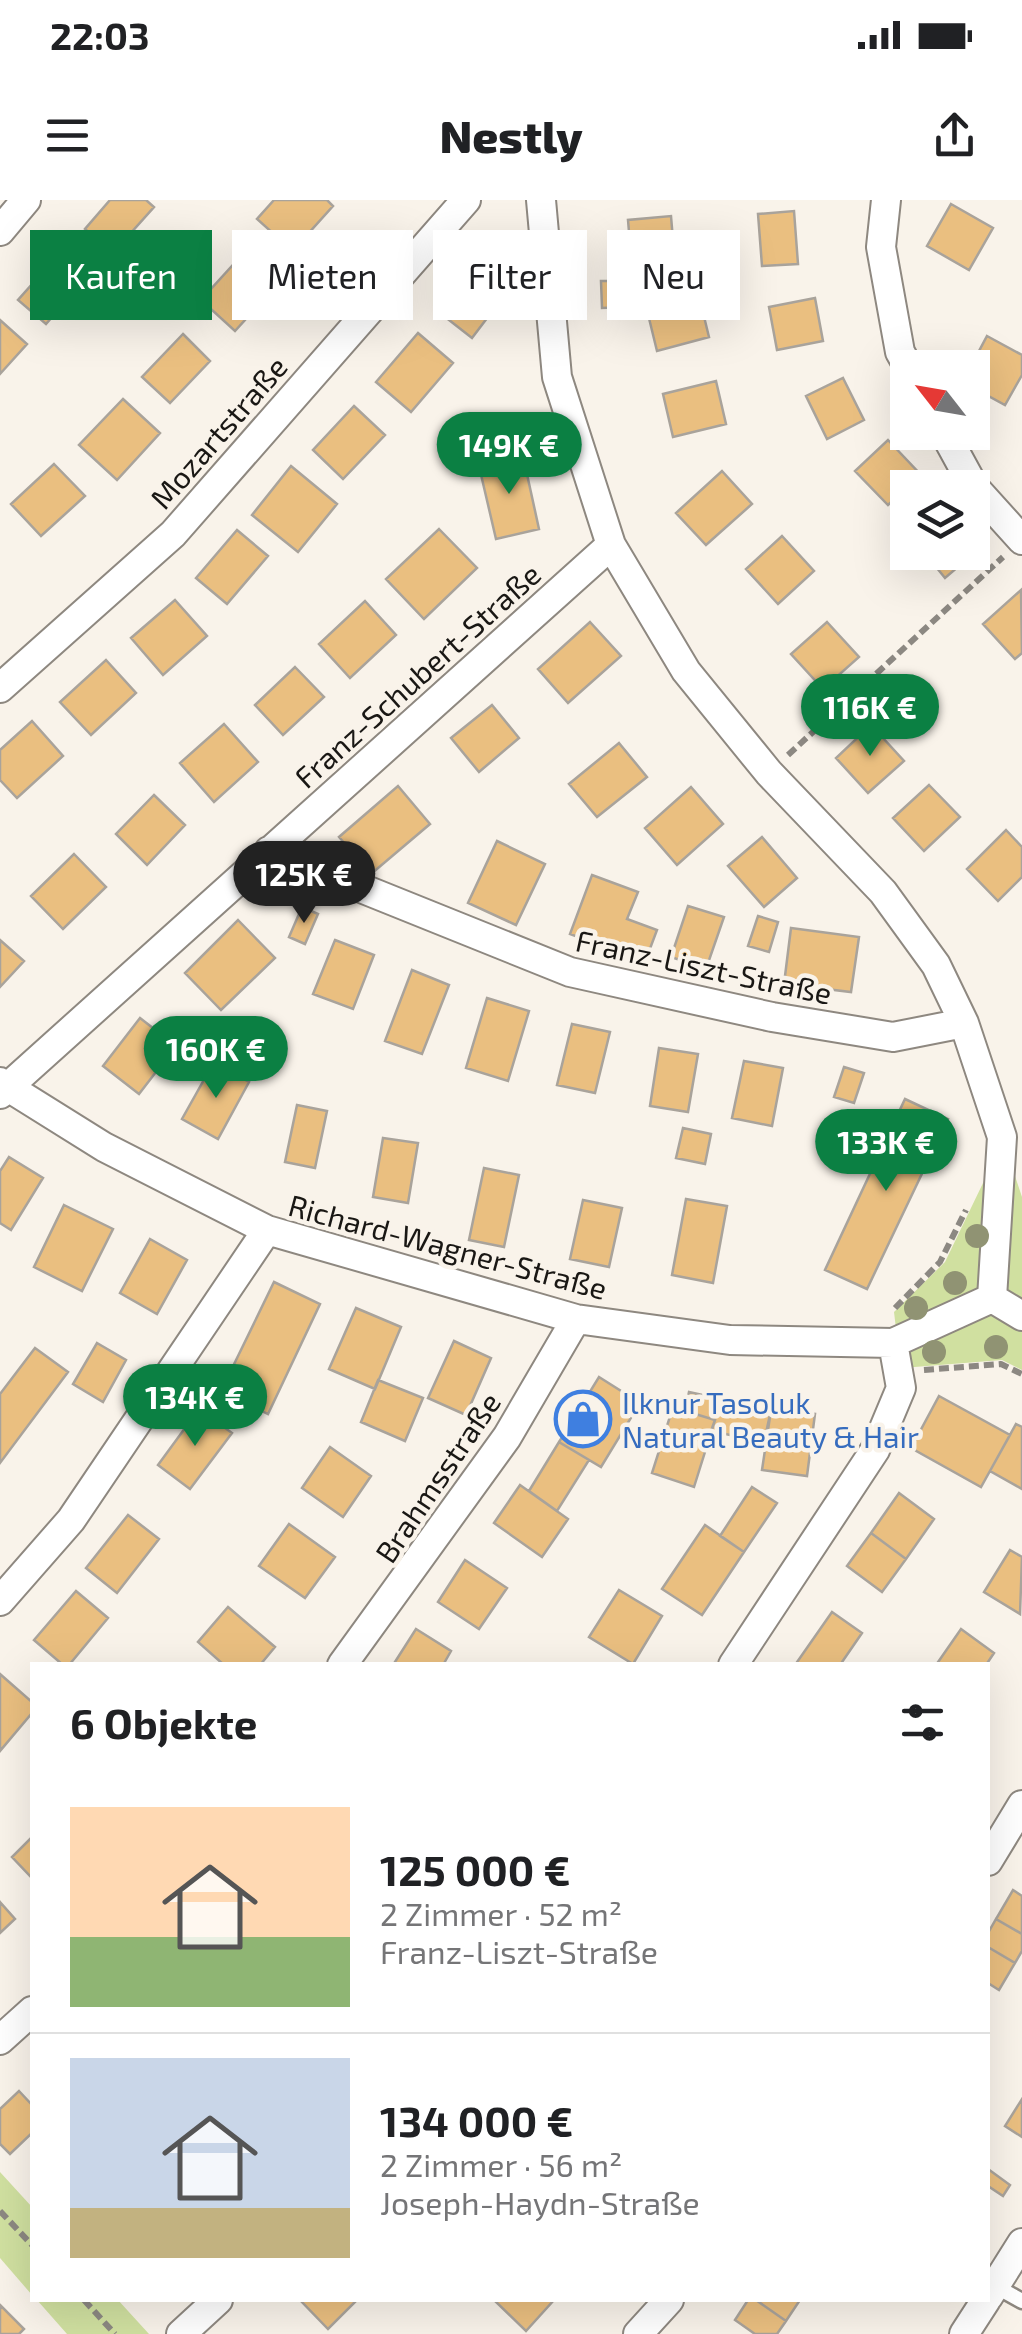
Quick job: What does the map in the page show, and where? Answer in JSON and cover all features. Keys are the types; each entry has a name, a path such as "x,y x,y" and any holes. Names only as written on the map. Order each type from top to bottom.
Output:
{"street":[{"path":"0,230 26,200"},
{"name":"Mozartstraße","path":"0,688 172,534 466,200"},
{"path":"541,200 557,378 611,545 686,671 768,773 882,892 936,965 964,1023 1002,1137 992,1298 1022,1316"},
{"path":"886,200 881,247 900,350"},
{"path":"954,450 974,487 1022,540"},
{"name":"Franz-Schubert-Straße","path":"2,1088 611,545"},
{"name":"Franz-Liszt-Straße","path":"269,851 570,972 772,1017 893,1038 964,1023"},
{"name":"Richard-Wagner-Straße","path":"2,1088 182,1189 267,1230 576,1319 730,1340 893,1343 992,1298"},
{"path":"0,1601 71,1520 267,1230"},
{"name":"Brahmsstraße","path":"344,1662 507,1437 576,1319"},
{"path":"735,1662 874,1450 901,1388 893,1343"},
{"path":"990,1858 1022,1804"},
{"path":"0,2040 30,2013"},
{"path":"990,2292 1022,2243"},
{"path":"182,2334 216,2302"},
{"path":"638,2334 667,2302"},
{"path":"964,2334 984,2302"}],"lane":[{"path":"990,2294 1022,2300"}],"path":[{"path":"768,773 1022,540"},
{"path":"893,1343 892,1311 940,1262 972,1197"},
{"path":"898,1372 1001,1364 1022,1374"},
{"path":"0,2211 30,2244"},
{"path":"86,2302 115,2334"}],"green space":[{"path":"1002,1137 1022,1197 1022,1316 992,1298"},
{"path":"996,1156 987,1295 897,1337 894,1312 945,1262"},
{"path":"992,1302 1022,1320 1022,1370 1002,1360 902,1368 898,1345"},
{"path":"0,2172 30,2205 30,2293 0,2258"},
{"path":"39,2302 120,2302 149,2334 67,2334"}],"building":[{"path":"110,200 146,200 154,207 133,230 85,229"},
{"path":"274,200 327,200 333,206 311,230 269,230 257,219"},
{"path":"951,204 993,228 969,270 927,246"},
{"path":"794,211 798,264 762,266 758,214"},
{"path":"671,216 672,230 629,230 628,220"},
{"path":"232,266 232,320 245,320 235,331 212,310 212,288"},
{"path":"601,281 607,281 607,308 602,308"},
{"path":"30,287 30,310 18,300"},
{"path":"815,298 823,341 777,350 769,307"},
{"path":"0,320 27,344 0,374"},
{"path":"449,320 486,320 472,338"},
{"path":"649,320 705,320 709,337 657,351"},
{"path":"418,333 453,363 411,412 376,382"},
{"path":"183,334 210,361 170,403 142,377"},
{"path":"987,336 1022,355 1022,375 1005,405 990,397 990,350 980,350"},
{"path":"843,378 864,420 827,439 806,396"},
{"path":"716,381 726,424 673,437 663,394"},
{"path":"123,399 160,433 117,480 79,445"},
{"path":"354,406 385,435 343,479 313,450"},
{"path":"888,440 890,450 897,450 916,470 890,470 888,505 855,471"},
{"path":"523,456 539,529 496,539 479,466"},
{"path":"54,464 85,496 41,536 11,504"},
{"path":"291,466 337,504 298,552 252,515"},
{"path":"722,471 752,504 706,545 676,513"},
{"path":"439,529 477,568 424,619 386,579"},
{"path":"237,530 268,556 227,604 196,578"},
{"path":"782,536 814,571 778,604 746,569"},
{"path":"939,570 954,570 945,578"},
{"path":"1021,590 1022,653 1015,659 983,624"},
{"path":"175,600 207,636 163,675 131,638"},
{"path":"365,601 396,635 350,678 319,644"},
{"path":"590,622 621,656 568,703 538,669"},
{"path":"827,622 859,657 823,689 791,654"},
{"path":"106,660 136,693 91,735 60,702"},
{"path":"295,667 324,697 283,735 255,705"},
{"path":"492,705 519,738 479,772 451,738"},
{"path":"32,721 63,756 17,798 0,780 0,750"},
{"path":"224,724 258,762 214,802 180,763"},
{"path":"871,725 904,761 868,793 836,758"},
{"path":"619,743 647,777 597,817 569,784"},
{"path":"929,785 960,817 924,851 893,818"},
{"path":"398,786 430,824 371,874 339,837"},
{"path":"691,787 723,824 677,865 645,828"},
{"path":"154,795 185,825 147,865 116,834"},
{"path":"1006,830 1022,847 1022,877 998,901 967,869"},
{"path":"762,837 797,878 764,907 728,866"},
{"path":"497,841 545,864 516,925 468,903"},
{"path":"74,854 106,887 63,929 31,896"},
{"path":"592,875 638,892 627,919 657,930 645,962 570,934"},
{"path":"688,906 724,917 706,969 671,957"},
{"path":"302,907 318,914 305,944 289,937"},
{"path":"758,916 778,922 769,952 748,946"},
{"path":"238,920 275,958 221,1010 185,973"},
{"path":"791,928 859,937 851,992 784,984"},
{"path":"0,940 24,961 0,987"},
{"path":"335,940 374,955 353,1009 313,994"},
{"path":"412,970 449,985 422,1054 385,1041"},
{"path":"487,998 529,1011 508,1081 466,1068"},
{"path":"140,1018 176,1046 139,1094 103,1066"},
{"path":"572,1024 610,1032 595,1093 557,1085"},
{"path":"659,1048 698,1054 688,1112 650,1106"},
{"path":"744,1061 783,1068 772,1126 732,1118"},
{"path":"214,1062 249,1082 218,1139 182,1119"},
{"path":"844,1067 864,1073 854,1103 834,1097"},
{"path":"905,1099 948,1119 867,1289 825,1270"},
{"path":"297,1105 327,1111 315,1168 285,1162"},
{"path":"683,1128 711,1134 705,1164 676,1158"},
{"path":"383,1138 418,1143 408,1203 373,1197"},
{"path":"9,1157 43,1178 11,1230 0,1223 0,1171"},
{"path":"484,1168 519,1175 504,1247 469,1240"},
{"path":"686,1199 727,1206 713,1283 672,1275"},
{"path":"583,1200 622,1208 609,1267 570,1259"},
{"path":"64,1205 113,1229 82,1291 34,1267"},
{"path":"150,1239 187,1260 157,1314 120,1293"},
{"path":"274,1282 320,1304 268,1414 221,1391"},
{"path":"356,1308 401,1327 375,1389 329,1369"},
{"path":"454,1341 491,1358 466,1415 428,1398"},
{"path":"97,1343 126,1360 103,1402 73,1384"},
{"path":"35,1348 68,1372 0,1463 0,1394"},
{"path":"599,1377 640,1403 601,1467 559,1442"},
{"path":"378,1380 423,1398 405,1441 361,1422"},
{"path":"689,1392 771,1410 764,1442 711,1431 715,1420 685,1411"},
{"path":"939,1396 1010,1435 981,1487 911,1448"},
{"path":"673,1407 715,1420 694,1487 652,1473"},
{"path":"199,1409 232,1433 190,1489 158,1465"},
{"path":"771,1410 815,1414 807,1476 762,1470"},
{"path":"1016,1424 1022,1427 1022,1489 990,1471"},
{"path":"559,1442 589,1460 557,1511 529,1491"},
{"path":"330,1447 371,1476 343,1517 302,1488"},
{"path":"520,1485 568,1519 542,1557 494,1523"},
{"path":"752,1487 777,1503 744,1552 720,1536"},
{"path":"899,1493 934,1519 906,1559 871,1533"},
{"path":"128,1515 159,1539 117,1593 86,1568"},
{"path":"289,1524 335,1557 305,1598 259,1566"},
{"path":"705,1525 744,1552 702,1615 662,1589"},
{"path":"871,1533 906,1559 882,1592 847,1566"},
{"path":"1010,1550 1022,1557 1020,1614 984,1592"},
{"path":"465,1560 507,1588 479,1629 438,1602"},
{"path":"619,1590 662,1616 634,1662 589,1637"},
{"path":"76,1591 108,1618 71,1662 60,1662 34,1640"},
{"path":"228,1607 275,1647 262,1662 221,1662 198,1642"},
{"path":"832,1612 862,1633 842,1662 797,1662"},
{"path":"416,1629 451,1651 445,1662 395,1662"},
{"path":"961,1629 994,1653 988,1662 938,1662"},
{"path":"0,1674 30,1700 30,1715 0,1751"},
{"path":"30,1839 30,1876 12,1857"},
{"path":"1013,1890 1022,1896 1022,1934 996,1919"},
{"path":"0,1902 15,1919 0,1933"},
{"path":"996,1919 1022,1934 1022,1951 1015,1963 990,1948 990,1930"},
{"path":"990,1948 1015,1963 999,1990 990,1984"},
{"path":"19,2091 30,2103 30,2135 10,2154 0,2144 0,2109"},
{"path":"1022,2099 1022,2137 1005,2126"},
{"path":"990,2170 1010,2185 1003,2196 990,2187"},
{"path":"302,2302 355,2302 328,2329"},
{"path":"496,2302 552,2302 526,2331"},
{"path":"747,2302 759,2302 786,2321 777,2334 755,2334 735,2320"},
{"path":"759,2302 799,2302 786,2321"},
{"path":"0,2305 24,2329 19,2334 0,2334"}],"place":[{"name":"Ilknur Tasoluk Natural Beauty & Hair","path":"583,1419"}]}
